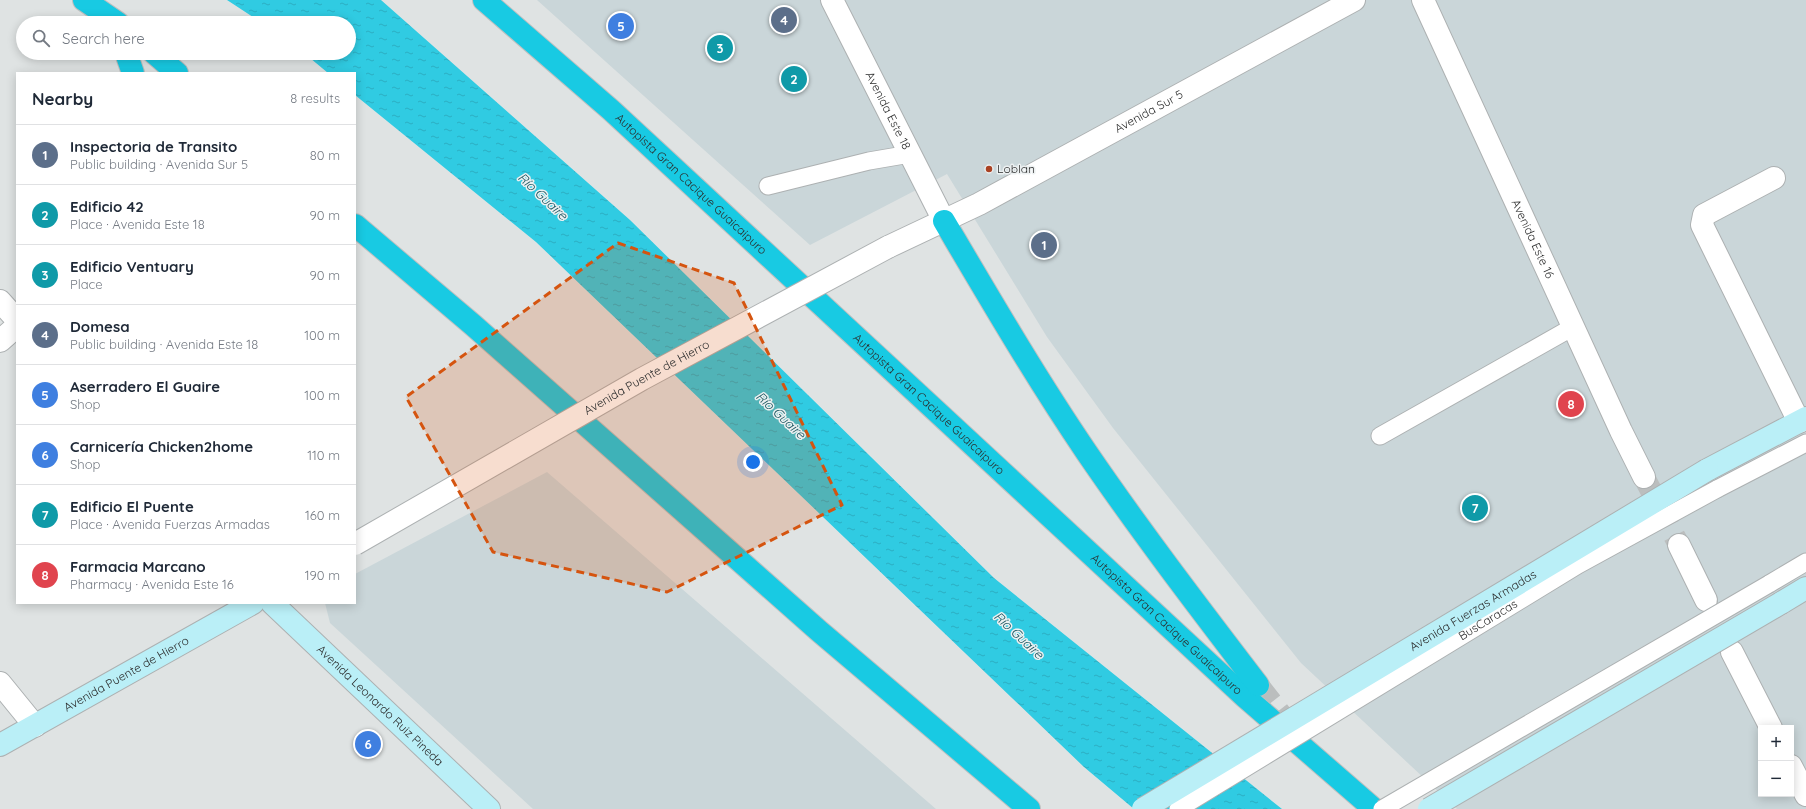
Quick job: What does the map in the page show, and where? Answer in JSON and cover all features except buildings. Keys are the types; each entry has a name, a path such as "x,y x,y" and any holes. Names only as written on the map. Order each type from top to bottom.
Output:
{"highway":[{"path":"84,0 108,16"},
{"name":"Autopista Gran Cacique Guaicaipuro","path":"484,0 611,110 1234,686 1374,809"},
{"path":"128,60 133,72"},
{"path":"162,60 176,72"},
{"path":"944,221 1008,330 1087,453 1192,600 1258,685"},
{"path":"356,226 473,325 819,631 1029,809"}],"main road":[{"name":"Avenida Fuerzas Armadas","path":"1143,809 1707,470 1803,420"},
{"path":"1429,809 1806,588"},
{"name":"Avenida Puente de Hierro","path":"0,745 251,604"},
{"name":"Avenida Leonardo Ruiz Pineda","path":"273,604 489,809"}],"street":[{"name":"Avenida Este 18","path":"832,0 944,221"},
{"name":"Avenida Sur 5","path":"944,221 979,204 1354,0"},
{"name":"Avenida Este 16","path":"1423,0 1621,431 1644,477"},
{"path":"1774,178 1704,215 1702,225 1803,420"},
{"name":"Avenida Puente de Hierro","path":"356,543 642,379 888,247 944,221"},
{"path":"0,301 16,319"},
{"path":"0,341 16,327"},
{"path":"1679,546 1706,600"},
{"path":"1732,652 1769,725"},
{"path":"0,683 35,726"},
{"path":"1794,772 1806,795"}],"lane":[{"path":"768,186 869,161 910,154"},
{"path":"1380,436 1573,327"},
{"name":"BusCaracas","path":"1178,809 1578,565 1717,489 1806,443"},
{"path":"1382,809 1806,562"}],"highlighted area":[{"path":"618,243 734,283 842,505 667,592 493,552 406,397"}],"shaded area":[{"path":"537,0 1806,0 1806,809 1457,809 1301,663 1113,428 1047,337 947,174 810,245"},
{"path":"547,472 936,809 533,809 330,623 325,604 356,604 356,573"}],"water":[{"name":"Río Guaire","path":"227,0 381,0 630,220 994,578 1282,809 1134,809 1084,767 536,242 356,96 356,72 327,72 312,60 356,60 356,16 251,16"}],"tunnel":[{"path":"1644,477 1679,545"},
{"path":"1258,685 1298,736"}],"place":[{"name":"Domesa","path":"784,20"},
{"name":"Aserradero El Guaire","path":"621,26"},
{"name":"Edificio Ventuary","path":"720,48"},
{"name":"Edificio 42","path":"794,79"},
{"name":"Loblan","path":"989,169"},
{"name":"Inspectoria de Transito","path":"1044,245"},
{"name":"Farmacia Marcano","path":"1571,404"},
{"name":"Edificio El Puente","path":"1475,508"},
{"name":"Carnicería Chicken2home","path":"368,744"}]}
